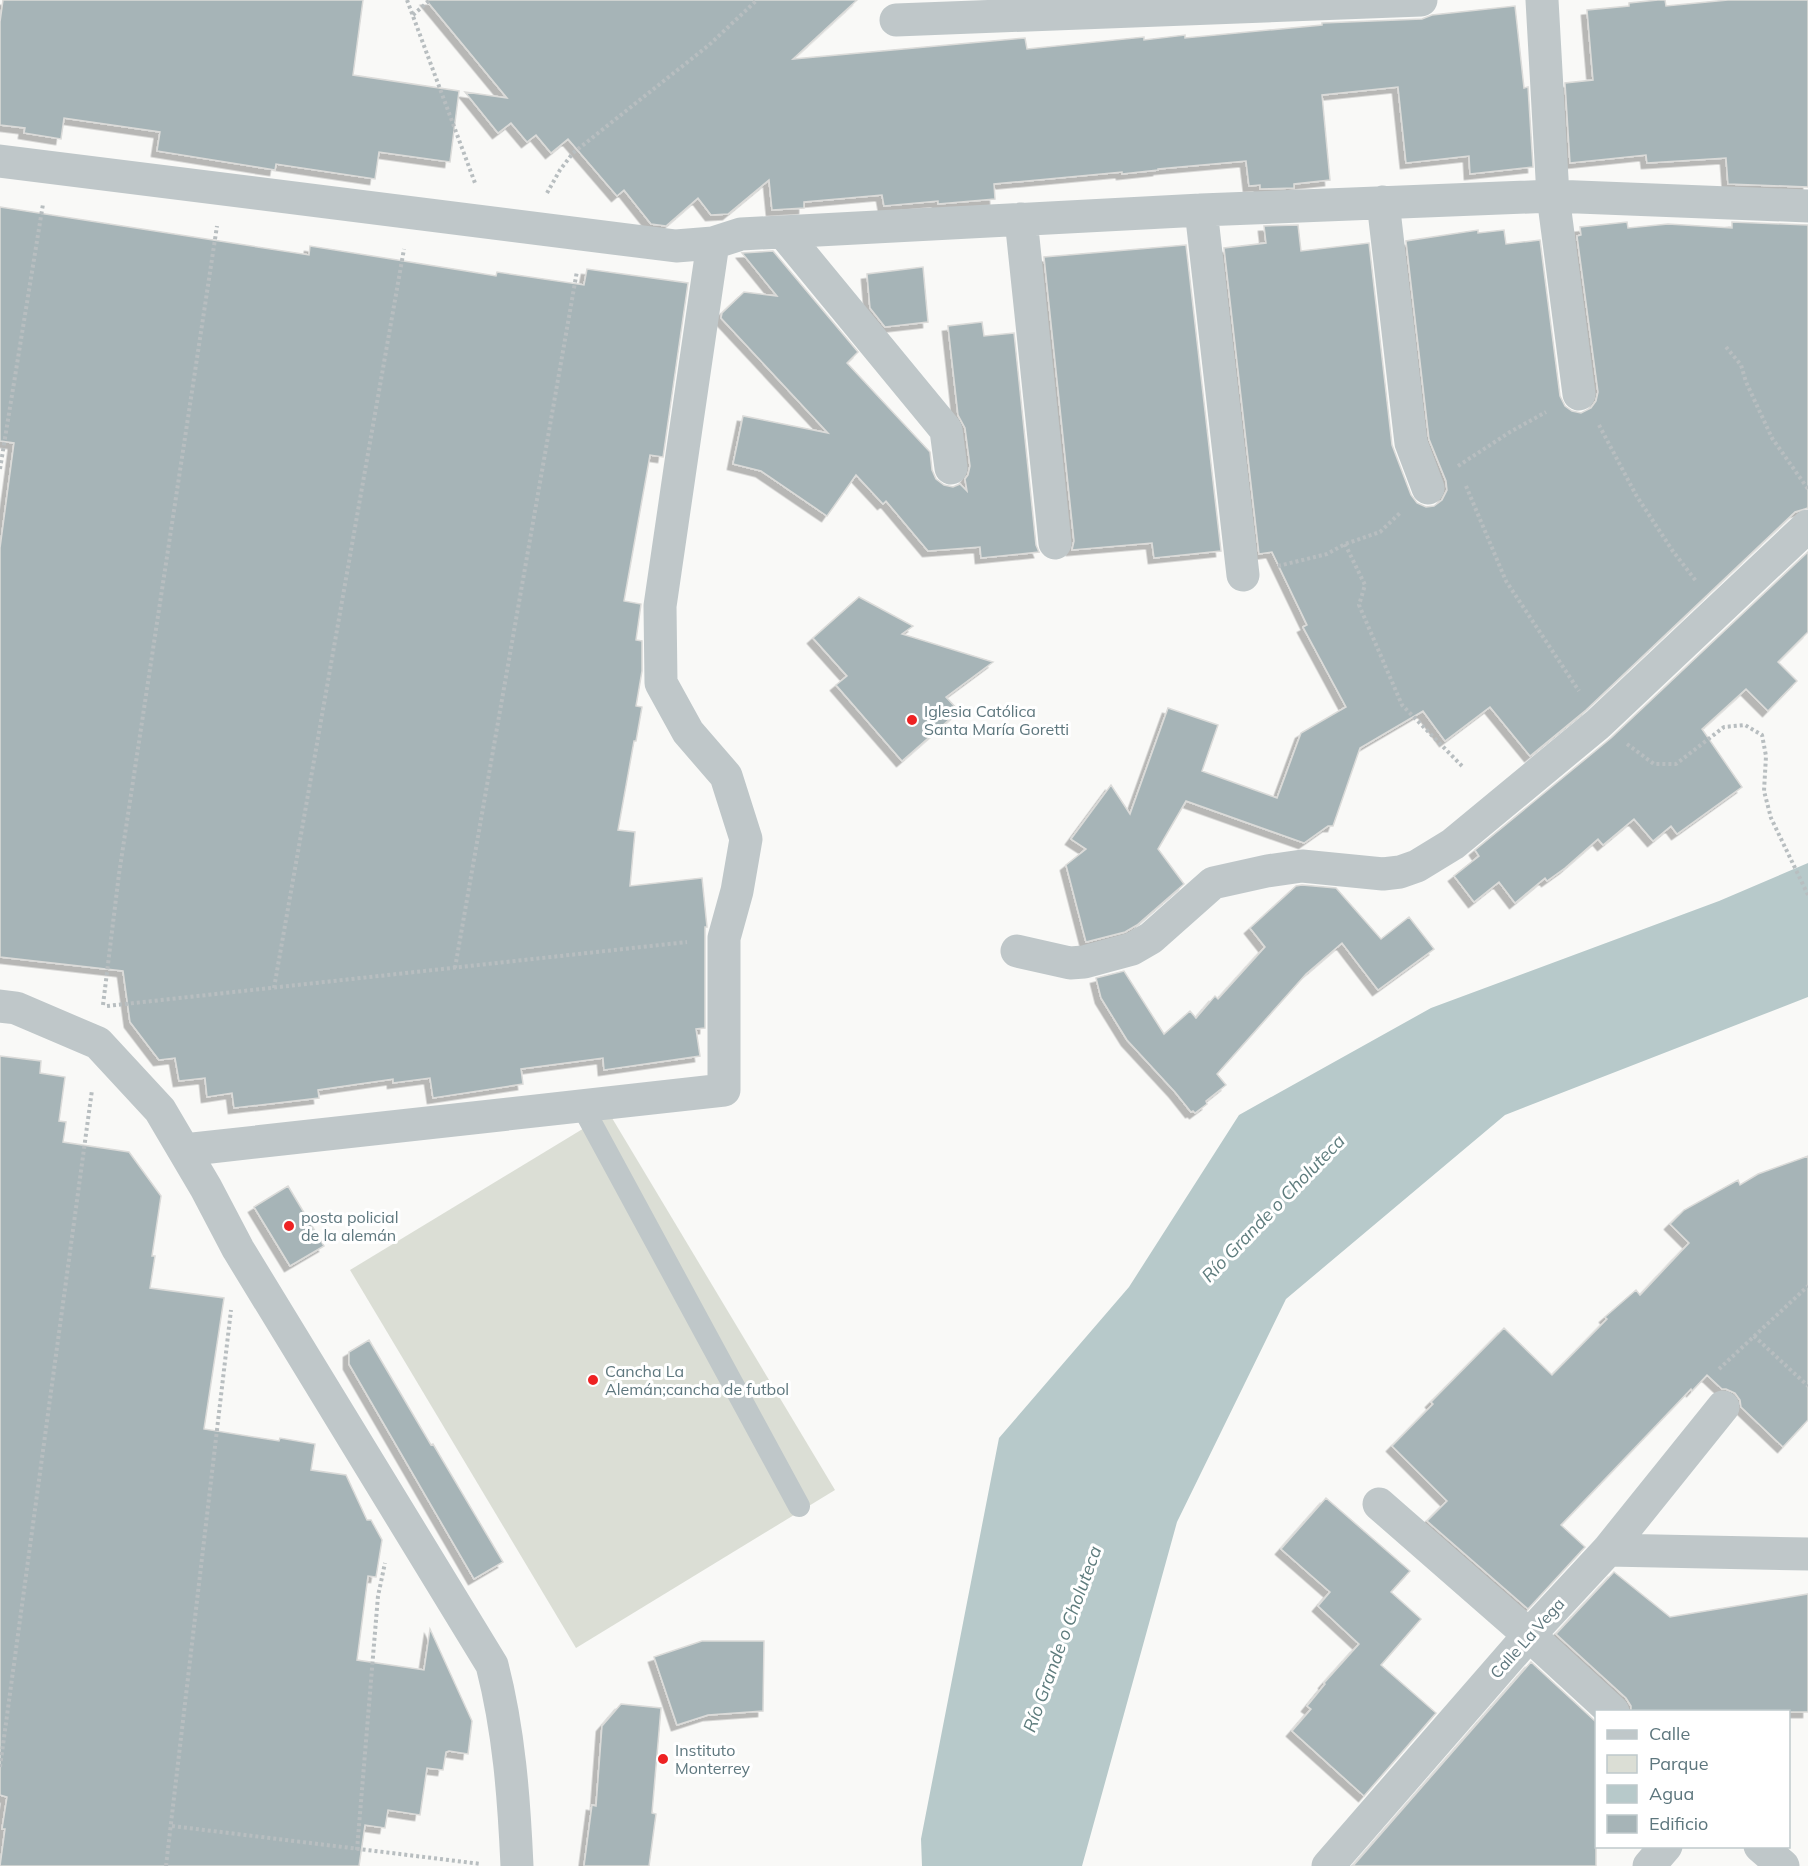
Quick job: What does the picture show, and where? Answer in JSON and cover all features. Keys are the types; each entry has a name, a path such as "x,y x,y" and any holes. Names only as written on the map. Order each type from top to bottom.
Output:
{"street":[{"path":"896,20 1421,0"},
{"path":"1542,0 1553,196 1578,394"},
{"path":"0,161 676,246 713,243 741,234 1383,202 1553,196 1808,206"},
{"path":"1383,202 1411,443 1428,488"},
{"path":"1201,210 1243,575"},
{"path":"1021,219 1055,543"},
{"path":"783,232 946,430 951,468"},
{"path":"184,1150 724,1090 723,938 737,891 747,839 726,776 688,732 661,683 660,606 713,243"},
{"path":"1017,951 1070,963 1084,962 1132,949 1151,938 1214,883 1267,871 1302,866 1383,874 1401,872 1417,866 1453,844 1598,724 1808,526"},
{"path":"0,1006 16,1008 98,1042 160,1110 206,1188 238,1249 492,1665 500,1698 514,1796 504,1865"},
{"name":"Calle La Vega","path":"1328,1866 1529,1635 1608,1550 1723,1407"},
{"path":"1378,1504 1529,1635 1611,1710"},
{"path":"1608,1550 1808,1554"},
{"path":"1649,1866 1664,1848"},
{"path":"1762,1848 1783,1866"}],"lane":[{"path":"582,1106 799,1506"}],"path":[{"path":"407,0 490,223"},
{"path":"412,15 430,0"},
{"path":"527,228 560,170 573,153 709,45 757,0"},
{"path":"0,469 48,167"},
{"path":"222,189 119,874 103,1006 723,938"},
{"path":"274,988 410,213"},
{"path":"456,968 583,235"},
{"path":"1726,347 1740,365 1773,438 1808,490"},
{"path":"1578,394 1604,433 1635,495 1672,550 1719,609"},
{"path":"1458,466 1506,582 1572,678 1598,724 1654,764 1676,764 1724,726 1745,726 1762,735 1766,756 1764,791 1778,834 1808,895"},
{"path":"1345,544 1365,585 1359,605 1402,705 1462,766"},
{"path":"0,1767 98,1042"},
{"path":"1723,1407 1700,1388 1808,1286"},
{"path":"166,1866 231,1308"},
{"path":"1754,1336 1808,1386"},
{"path":"357,1850 380,1580 400,1514"},
{"path":"172,1826 357,1850 504,1865"}],"green space":[{"name":"Cancha La Alemán;cancha de futbol","path":"609,1113 835,1490 576,1648 350,1270"}],"water":[{"name":"Río Grande o Choluteca","path":"1808,863 1808,997 1505,1115 1286,1299 1177,1522 1082,1866 922,1866 921,1839 999,1438 1129,1287 1239,1115 1431,1008 1719,901"}],"building":[{"path":"3,0 363,0 353,75 459,91 450,162 379,152 375,179 276,164 275,170 157,151 160,132 64,118 61,139 24,133 25,128 0,125 0,22"},
{"path":"426,0 857,0 793,59 1025,38 1027,49 1144,37 1144,40 1185,35 1185,38 1322,25 1322,23 1422,19 1432,15 1515,6 1524,88 1528,87 1533,167 1470,174 1469,156 1406,163 1398,87 1322,95 1330,180 1294,184 1294,188 1260,189 1260,185 1249,186 1246,161 994,184 995,199 884,206 882,195 804,202 804,208 772,210 769,180 728,214 711,215 698,198 666,226 651,224 624,190 617,196 568,139 551,153 536,135 527,142 511,123 498,133 465,92 507,98"},
{"path":"1665,0 1666,6 1728,0 1808,0 1808,187 1728,184 1726,158 1647,163 1646,155 1570,163 1565,83 1593,80 1587,10 1629,6 1629,3"},
{"path":"0,207 309,255 310,246 496,276 497,272 584,285 587,269 688,283 663,457 650,455 624,601 641,604 636,640 642,641 642,671 636,706 642,707 618,830 635,832 630,886 702,878 707,927 705,927 705,1028 696,1029 700,1056 604,1070 603,1058 521,1069 523,1084 433,1098 430,1078 393,1083 393,1079 318,1090 319,1098 234,1108 232,1093 207,1097 205,1078 179,1081 175,1058 159,1060 130,1022 123,971 0,957 0,548 14,443 0,441"},
{"path":"1627,222 1628,228 1668,224 1732,228 1732,222 1808,225 1808,508 1795,512 1586,710 1530,756 1490,707 1445,741 1423,711 1360,748 1333,826 1328,826 1304,843 1186,801 1158,849 1184,884 1137,925 1125,932 1086,942 1066,865 1086,849 1071,839 1111,785 1130,814 1168,708 1218,725 1202,771 1277,798 1301,733 1346,707 1303,627 1307,625 1272,552 1259,554 1224,248 1266,243 1264,226 1298,225 1301,251 1369,243 1392,445 1411,495 1417,503 1426,507 1434,506 1442,500 1447,490 1446,481 1429,439 1406,241 1478,230 1478,233 1504,230 1506,244 1540,240 1560,396 1565,406 1581,413 1591,408 1598,392 1577,236 1581,235 1580,227"},
{"path":"1186,245 1221,551 1154,558 1152,543 1072,550 1074,541 1044,257"},
{"path":"773,251 858,352 847,363 930,452 932,470 936,479 944,485 953,487 960,484 967,491 965,479 970,466 965,428 958,415 948,326 982,322 984,336 1014,333 1036,545 1039,552 981,558 980,547 928,551 886,501 883,504 856,475 827,516 761,471 733,464 743,416 828,433 721,318 722,313 744,292 777,296 742,253"},
{"path":"923,267 928,322 885,327 870,308 867,274"},
{"path":"1808,552 1808,632 1778,662 1797,681 1768,711 1746,689 1702,729 1742,787 1677,834 1671,826 1653,841 1634,819 1603,845 1598,839 1565,868 1547,881 1545,878 1515,903 1499,882 1474,902 1454,876 1479,856 1475,850 1611,738"},
{"path":"859,597 913,626 902,634 993,662 946,697 959,711 902,761 836,685 847,676 813,638"},
{"path":"1296,886 1336,888 1381,939 1409,917 1434,949 1378,990 1342,943 1306,974 1217,1074 1226,1085 1206,1101 1207,1104 1195,1113 1191,1112 1127,1040 1101,998 1096,978 1124,971 1164,1034 1190,1011 1196,1018 1215,996 1218,999 1265,947 1250,928"},
{"path":"0,1056 41,1061 40,1073 65,1077 59,1121 66,1122 63,1142 129,1152 161,1196 152,1256 155,1256 150,1288 224,1298 204,1429 279,1441 280,1438 315,1444 311,1470 346,1475 367,1520 371,1520 382,1540 376,1577 368,1576 357,1660 424,1670 430,1629 472,1721 468,1754 446,1752 443,1770 427,1768 420,1815 388,1810 385,1828 365,1825 359,1866 0,1866 7,1797 0,1795"},
{"path":"1808,1156 1808,1420 1783,1447 1741,1407 1740,1400 1735,1393 1722,1389 1707,1375 1561,1525 1585,1547 1528,1609 1427,1521 1447,1501 1392,1446 1433,1404 1431,1402 1504,1328 1552,1375 1607,1319 1605,1317 1636,1290 1640,1295 1689,1243 1670,1224 1684,1210 1738,1180 1740,1185 1758,1174"},
{"name":"posta policial de la alemán","path":"288,1186 324,1246 290,1266 254,1207"},
{"path":"369,1340 503,1562 474,1579 349,1364 349,1352"},
{"path":"1326,1498 1410,1571 1391,1592 1421,1619 1381,1665 1436,1713 1364,1796 1292,1731 1311,1709 1307,1706 1324,1683 1359,1644 1318,1606 1330,1592 1281,1549"},
{"path":"1614,1572 1670,1617 1808,1594 1808,1712 1631,1710 1626,1698 1556,1634"},
{"path":"702,1641 764,1641 763,1711 708,1715 677,1725 654,1657"},
{"path":"1531,1662 1595,1721 1596,1866 1353,1866"},
{"path":"621,1704 661,1708 652,1813 656,1814 649,1866 584,1866 592,1805 596,1806 602,1726"}],"place":[{"name":"Iglesia Católica Santa María Goretti","path":"912,720"},
{"name":"posta policial de la alemán","path":"289,1226"},
{"name":"Cancha La Alemán;cancha de futbol","path":"593,1380"},
{"name":"Instituto Monterrey","path":"663,1759"}]}
